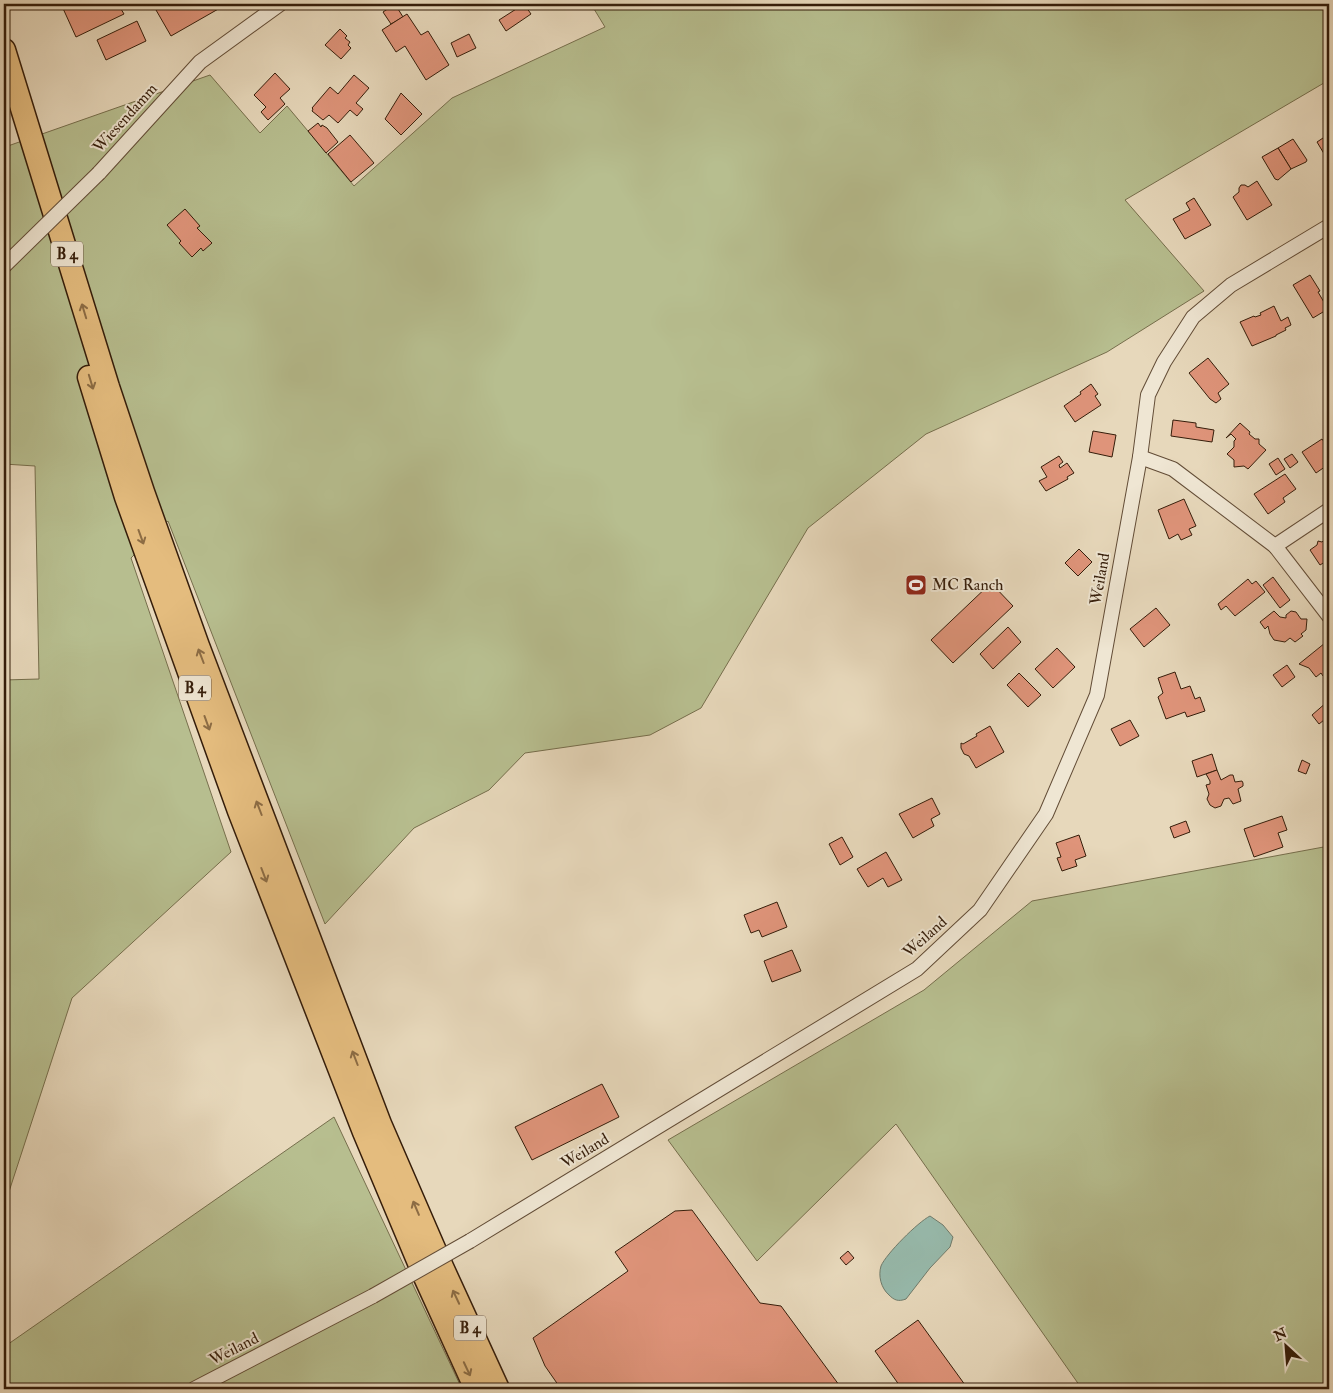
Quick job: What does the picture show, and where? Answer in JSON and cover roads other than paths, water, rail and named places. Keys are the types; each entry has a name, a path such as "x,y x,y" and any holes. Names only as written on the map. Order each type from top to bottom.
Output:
{"highway":[{"name":"B 4","path":"4,50 108,386 143,492 198,646 380,1124 438,1260 498,1389"},
{"name":"B 4","path":"4,102 126,497 239,811 364,1132 425,1277 476,1389"}],"street":[{"name":"Wiesendamm","path":"4,266 99,173 200,62 280,4"},
{"name":"Weiland","path":"194,1389 374,1296 470,1241 917,969 980,910 1046,814 1097,695 1140,458 1148,395 1164,362 1193,317 1231,285 1329,226"},
{"path":"1140,458 1173,469 1275,546 1329,616"},
{"path":"1275,546 1329,510"}],"place":[{"name":"MC Ranch","path":"916,585"}]}
